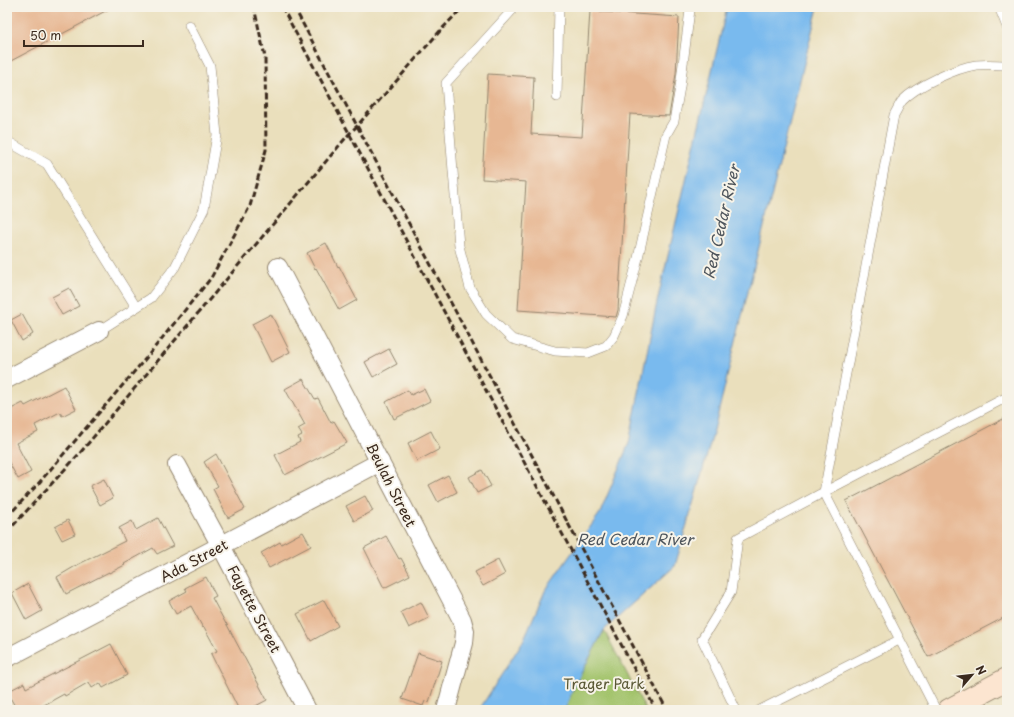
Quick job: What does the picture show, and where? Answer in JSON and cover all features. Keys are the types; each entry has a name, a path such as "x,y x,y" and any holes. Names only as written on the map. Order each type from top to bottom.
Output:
{"main road":[{"path":"950,709 1007,679"}],"street":[{"name":"Beulah Street","path":"278,267 462,620 464,643 446,710"},
{"path":"7,379 99,331"},
{"name":"Ada Street","path":"7,658 380,462"},
{"name":"Fayette Street","path":"178,465 307,710"}],"lane":[{"path":"515,7 446,83 459,246 470,288 486,314 512,339 556,351 588,353 606,346 614,336 623,316 666,135 674,121 682,80 690,10 689,7"},
{"path":"556,97 559,7"},
{"path":"999,7 1007,27"},
{"path":"99,331 151,298 175,267 204,209 217,135 210,66 189,25"},
{"path":"950,709 899,640 824,492 894,115 902,101 915,91 929,82 956,70 976,66 1007,65"},
{"path":"7,141 47,164 136,307"},
{"path":"736,710 702,639 731,592 738,538 1007,397"},
{"path":"760,710 899,640"}],"green space":[{"name":"Trager Park","path":"604,630 646,710 565,710 573,689"}],"water":[{"name":"Red Cedar River","path":"727,7 818,7 713,434 675,566 604,630 573,689 565,710 479,710 523,641 545,591 600,513 629,443 657,302"}],"building":[{"path":"7,7 113,7 7,63"},
{"path":"590,11 679,17 676,74 669,116 630,114 618,310 616,317 518,310 526,182 482,179 488,74 534,77 531,134 582,137"},
{"path":"326,243 357,300 339,310 307,253"},
{"path":"69,288 79,306 62,315 52,297"},
{"path":"22,314 33,334 22,341 11,320"},
{"path":"271,314 290,352 271,362 252,324"},
{"path":"389,349 397,364 373,377 365,362"},
{"path":"303,379 315,399 318,398 331,423 334,421 347,443 285,475 275,455 300,442 298,437 302,435 298,429 305,425 285,389"},
{"path":"64,386 76,409 62,416 60,412 35,425 38,432 16,443 31,472 18,479 7,459 7,411 23,403 25,406"},
{"path":"424,389 430,401 394,419 386,402 408,390 411,395"},
{"path":"1007,417 1007,616 928,657 846,501"},
{"path":"431,431 440,449 417,461 408,443"},
{"path":"216,454 245,509 228,518 213,489 218,486 204,462"},
{"path":"482,470 491,486 477,493 469,477"},
{"path":"448,475 457,492 438,502 429,485"},
{"path":"104,479 113,498 100,505 90,486"},
{"path":"365,496 373,511 354,521 346,506"},
{"path":"158,518 173,546 157,554 153,548 124,564 125,565 66,594 57,577 125,541 119,528 132,521 136,530"},
{"path":"68,520 75,534 62,540 55,527"},
{"path":"303,532 311,546 269,568 261,553 280,542 281,544"},
{"path":"386,536 399,559 401,558 410,575 384,588 364,548"},
{"path":"498,560 505,574 483,586 475,572"},
{"path":"206,577 216,596 212,598 267,700 248,710 239,710 211,654 217,651 191,606 176,614 169,601 187,591 185,588"},
{"path":"28,584 42,611 26,620 12,593"},
{"path":"324,600 338,626 311,641 297,614"},
{"path":"421,602 429,618 409,628 401,612"},
{"path":"111,644 127,675 103,688 100,683 92,688 89,682 65,696 64,694 35,710 17,710 7,692 24,683 26,688"},
{"path":"418,653 442,661 429,702 425,701 423,706 402,699"}],"railway":[{"path":"7,517 38,484 146,358 211,278 250,206 266,150 265,57 254,7"},
{"path":"282,7 656,710"},
{"path":"294,7 667,710"},
{"path":"7,532 80,453 349,134 463,7"}]}
